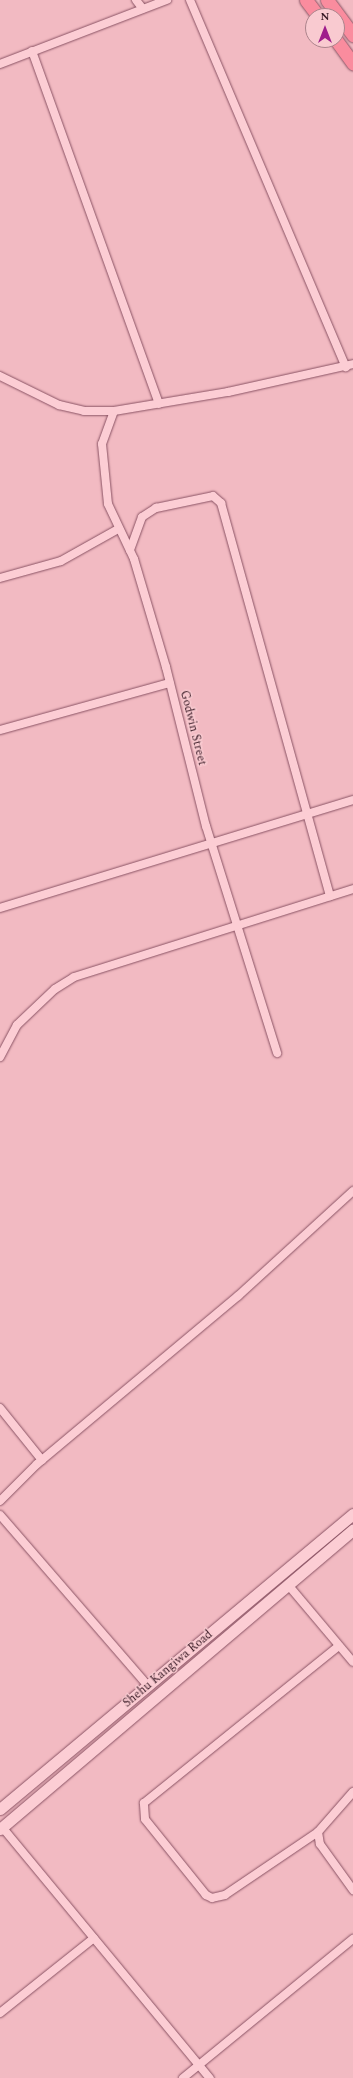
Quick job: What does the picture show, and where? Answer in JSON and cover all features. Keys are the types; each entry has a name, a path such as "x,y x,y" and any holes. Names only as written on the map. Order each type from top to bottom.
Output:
{"main road":[{"path":"327,0 353,35"},
{"path":"342,48 353,63"},
{"name":"Shehu Kangiwa Road","path":"0,1809 353,1514"},
{"name":"Shehu Kangiwa Road","path":"1,1828 289,1586 353,1530"}],"street":[{"path":"136,0 143,9"},
{"path":"0,64 167,0"},
{"path":"0,376 59,405 84,411 114,412 350,365 190,0"},
{"path":"32,51 159,404"},
{"name":"Godwin Street","path":"114,412 105,426 102,444 103,474 108,504 118,529 130,550 170,683 212,844 277,1053"},
{"path":"130,550 142,518 156,508 213,496 221,503 305,815 330,896"},
{"path":"0,578 61,561 118,529"},
{"path":"0,730 170,683"},
{"path":"0,908 353,800"},
{"path":"0,1057 17,1025 55,989 74,977 237,924 353,889"},
{"path":"0,1501 42,1460 238,1296 353,1191"},
{"path":"0,1408 42,1460"},
{"path":"0,1515 148,1686"},
{"path":"289,1586 338,1647 353,1662"},
{"path":"338,1647 148,1797 143,1807 145,1819 206,1895 212,1898 225,1895 318,1832 353,1792"},
{"path":"1,1828 210,2078"},
{"path":"318,1832 320,1844 353,1890"},
{"path":"0,2013 94,1938"},
{"path":"183,2078 201,2066 353,1939"}]}
